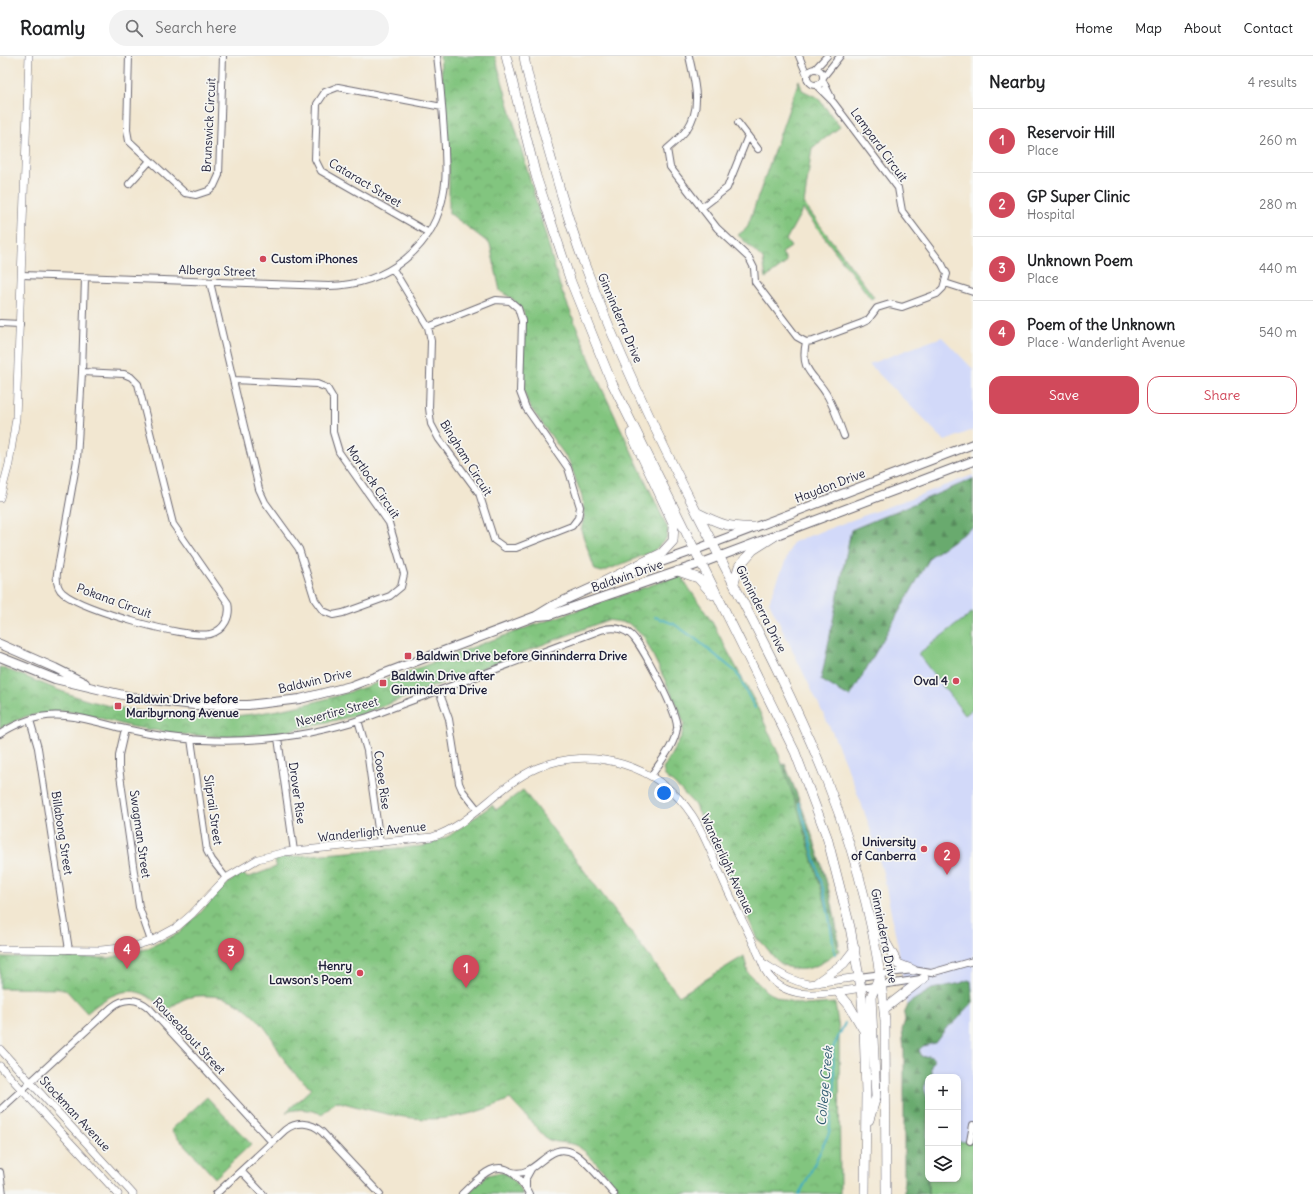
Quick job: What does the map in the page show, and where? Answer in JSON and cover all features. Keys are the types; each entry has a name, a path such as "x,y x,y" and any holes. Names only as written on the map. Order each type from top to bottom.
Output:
{"main road":[{"path":"506,56 536,176 571,282 635,445 674,525 673,541 662,553 603,582"},
{"name":"Ginninderra Drive","path":"524,56 554,171 588,275 630,373 713,543 778,667 813,744 846,828 870,916 880,974 878,986 884,1009 886,1194"},
{"path":"611,381 794,752 827,837 855,949 860,977 864,1032 866,1128 865,1194"},
{"name":"Haydon Drive","path":"695,550 973,444"},
{"path":"702,563 973,461"},
{"path":"698,513 721,524 734,528 755,527"},
{"path":"734,584 739,566 753,550 778,534"},
{"name":"Baldwin Drive","path":"0,657 55,679 136,698 182,704 230,706 283,701 317,695 350,686 536,616 554,605 603,582 695,550"},
{"name":"Baldwin Drive","path":"536,616 550,615 702,563"},
{"path":"678,571 701,580 724,609"},
{"name":"Baldwin Drive","path":"0,644 67,673 89,686"},
{"path":"870,916 898,964 913,970"},
{"path":"818,982 844,963 855,949"},
{"path":"884,1009 928,975"},
{"path":"866,1128 876,1097 871,1001 878,986"},
{"path":"838,992 849,1005 864,1032"}],"street":[{"path":"0,498 15,434 29,56"},
{"name":"Brunswick Circuit","path":"129,56 127,134 131,144 178,188 189,194 204,193 216,183 219,171 223,56"},
{"name":"Alberga Street","path":"22,276 338,286 367,281 393,269 413,253 429,233 437,216 444,189 446,170 437,56"},
{"path":"689,56 696,96 695,116 687,129 667,149 670,167 717,228 750,258 754,268 755,282 797,337 806,342 813,341 868,320 877,308 890,304 902,308 932,297 940,291 945,284 973,292"},
{"path":"799,56 821,71 823,78"},
{"path":"799,56 809,82 816,85 840,56"},
{"path":"807,75 810,70 815,68 826,56"},
{"name":"Lampard Circuit","path":"823,78 833,102"},
{"name":"Lampard Circuit","path":"816,85 833,102 898,188 902,211 942,264 947,274 945,284"},
{"name":"Cataract Street","path":"429,233 321,171 315,159 317,107 320,97 325,92 338,87 442,107"},
{"path":"738,123 758,150"},
{"path":"701,208 727,188 748,136"},
{"path":"129,184 149,162"},
{"name":"Bingham Circuit","path":"393,269 428,327 431,341 429,414 431,424 439,439 478,493 494,540 506,548 516,548 572,526 578,518 580,508 568,468 529,412 522,398 520,382 522,321 518,308 506,300 496,300 428,327"},
{"name":"Pokana Circuit","path":"82,372 124,374 134,378 140,387 171,519 178,532 228,603 229,614 226,622 215,632 207,634 188,633 132,621 69,597 59,587 57,573 77,460 85,278"},
{"name":"Mortlock Circuit","path":"210,282 233,380 259,489 266,502 299,548 318,606 329,614 340,614 396,592 402,584 404,574 391,528 384,513 337,448 333,432 333,401 329,391 317,384 233,380"},
{"path":"0,323 20,324"},
{"path":"806,342 803,356 805,366 828,396 844,436"},
{"name":"Nevertire Street","path":"0,734 30,720 48,716 74,716 125,729 191,740 235,741 278,738 318,731 358,720 601,630 611,628 626,631 634,637 640,645 676,720 674,738 651,776"},
{"path":"439,691 449,719 459,783 462,790 478,810"},
{"name":"Billabong Street","path":"30,720 38,748 68,950"},
{"name":"Cooee Rise","path":"358,720 367,751 380,843"},
{"name":"Swagman Street","path":"125,729 119,755 119,768 139,907 151,941"},
{"name":"Drover Rise","path":"278,738 294,851"},
{"name":"Sliprail Street","path":"191,740 207,851 226,878"},
{"name":"Wanderlight Avenue","path":"0,949 116,949 151,941 184,921 226,878 258,859 294,851 423,839 440,834 457,826 521,776 538,768 562,761 586,758 606,760 629,766 651,776 674,794 687,808 697,824 755,950 769,976 780,985 792,991 813,995 838,992 878,986 928,975 973,961"},
{"name":"Wanderlight Avenue","path":"763,963 789,979 808,984 860,977"},
{"path":"860,977 913,970 928,975"},
{"name":"Rouseabout Street","path":"0,1110 115,1004 127,1000 135,1000 149,1008 272,1142"},
{"name":"Stockman Avenue","path":"0,1049 26,1086 118,1194"},
{"name":"Stockman Avenue","path":"0,1066 26,1086 133,1194"},
{"path":"216,1194 272,1142 293,1125 306,1123 315,1126 322,1132 380,1194"},
{"path":"970,1141 973,1125"},
{"path":"462,1194 490,1170 503,1168 512,1172 521,1173 531,1169 552,1152 560,1150 570,1152 581,1159 614,1194"},
{"path":"528,1191 526,1178 531,1169"},
{"path":"241,1170 263,1194"},
{"path":"0,1172 3,1194"},
{"path":"512,1172 528,1191"}],"shaded area":[{"path":"942,337 973,369 973,430 945,441 869,364"},
{"name":"University of Canberra","path":"973,475 973,1194 908,1194 913,1016 906,1003 898,947 883,873 869,825 852,779 833,734 769,602 793,542"}],"green space":[{"path":"440,56 495,56 560,286 599,382 668,529 666,539 654,551 602,572 595,570 581,530 584,517 582,497 569,461 528,404 523,386 524,313 514,300 500,291 490,244 449,213 449,155"},
{"path":"799,80 802,90 818,98 840,127 812,148 804,204 874,297 871,299 803,209 786,240 791,247 782,253 786,259 786,263 766,278 763,259 738,235 747,228"},
{"path":"973,479 973,527 931,556 850,697 821,680 851,530"},
{"path":"680,575 712,622 756,704 779,755 801,819 839,951 825,961 810,968 795,969 787,967 779,962 757,939 737,891 702,818 694,804 665,776 663,769 682,735 684,723 678,707 644,637 628,623 607,620 362,714 280,733 221,737 177,734 128,726 82,713 58,711 27,716 0,728 0,667 77,697 128,710 182,716 221,717 260,713 298,706 374,684 508,634"},
{"name":"Oval 4","path":"973,612 973,709 965,715 918,654"},
{"path":"785,764 818,853 836,922 839,945 821,962 813,864 804,830 782,805 778,767"},
{"path":"523,790 679,996 744,956 748,973 767,992 785,1000 805,1005 835,1003 839,1030 840,1194 627,1194 623,1190 621,1191 582,1149 573,1144 554,1142 547,1139 510,1099 486,1109 464,1115 443,1118 423,1119 404,1117 336,1101 322,1114 304,1110 286,1112 312,1088 301,1080 292,1070 260,1022 245,1008 229,999 196,996 182,1000 167,1011 144,994 134,991 126,991 112,996 87,1013 65,989 0,988 0,957 109,958 146,949 179,933 202,911 220,890 242,872 247,878 276,867 275,858 424,846 449,836 492,805 496,810"},
{"path":"968,980 971,981 973,1002 954,1023 947,1027 935,1043 923,1046 919,1050 922,1057 929,1056 933,1058 931,1074 925,1074 924,1088 925,1182 927,1182 928,1194 904,1194 904,1051 902,1030 905,1020 904,1014 909,1003 932,989 961,983"},
{"path":"207,1097 251,1144 215,1178 171,1130"},
{"path":"973,1141 973,1194 928,1194 928,1182 961,1182 961,1142"},
{"path":"506,1173 515,1182 523,1194 467,1194 488,1175"}],"waterway":[{"path":"655,617 674,624 697,640 736,672 755,708"},
{"path":"799,803 826,899 835,954"},
{"name":"College Creek","path":"800,1194 829,1133 835,1085 833,1048 845,1023"}],"place":[{"name":"Custom iPhones","path":"263,259"},
{"name":"Baldwin Drive before Ginninderra Drive","path":"408,656"},
{"name":"Oval 4","path":"956,681"},
{"name":"Baldwin Drive after Ginninderra Drive","path":"383,683"},
{"name":"Baldwin Drive before Maribyrnong Avenue","path":"118,706"},
{"name":"University of Canberra","path":"924,849"},
{"name":"GP Super Clinic","path":"947,875"},
{"name":"Poem of the Unknown","path":"127,969"},
{"name":"Unknown Poem","path":"231,971"},
{"name":"Henry Lawson's Poem","path":"360,973"},
{"name":"Reservoir Hill","path":"466,988"}]}
